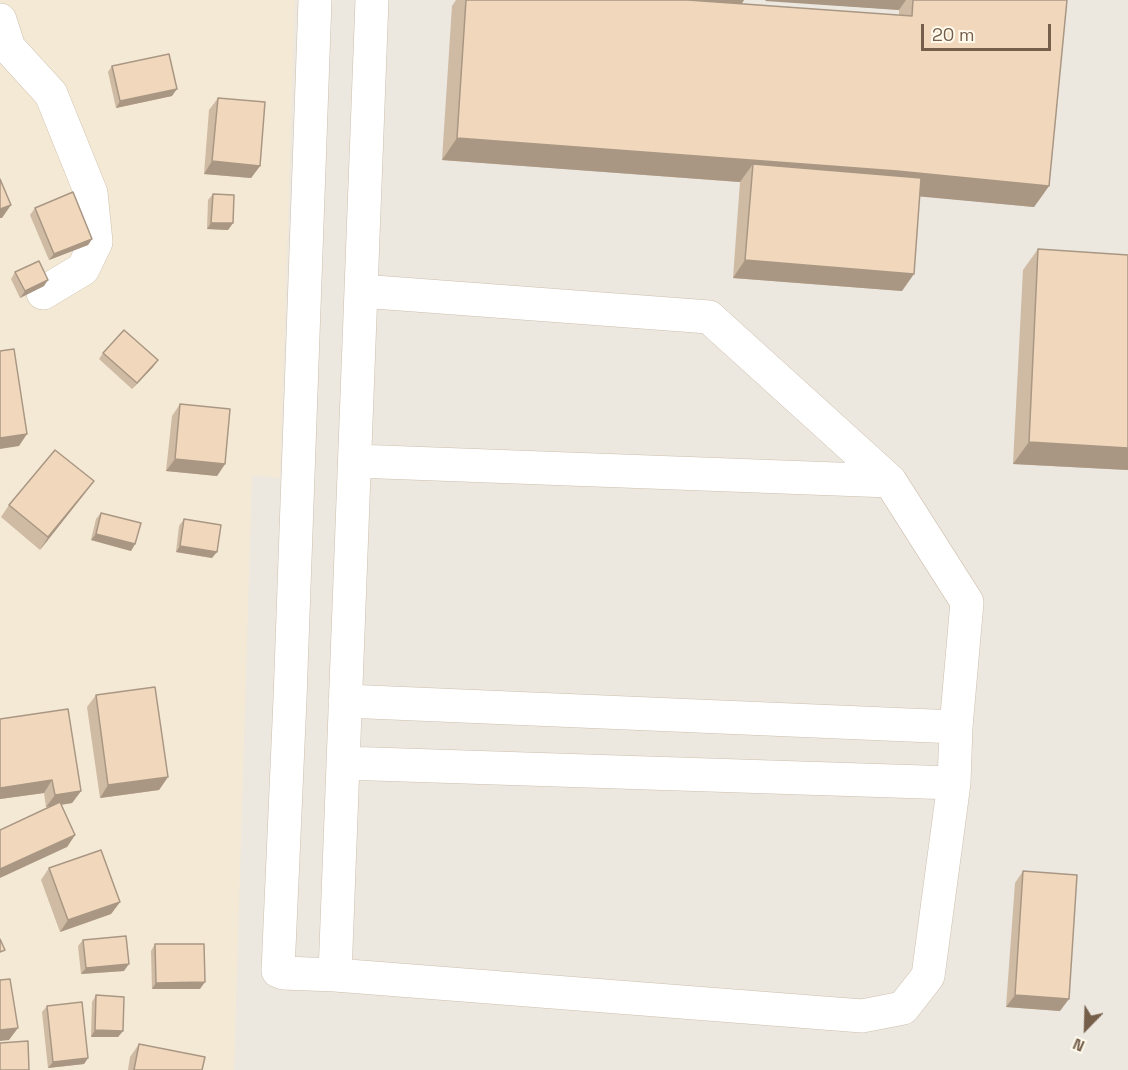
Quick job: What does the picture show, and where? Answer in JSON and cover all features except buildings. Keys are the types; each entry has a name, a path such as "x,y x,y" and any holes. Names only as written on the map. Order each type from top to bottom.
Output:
{"street":[{"path":"315,0 278,971 283,974 335,975 862,1016 903,1008 928,976 954,783 956,727 967,602 890,481 709,317 361,291"},
{"path":"335,975 372,0"},
{"path":"0,20 9,48 51,94 91,193 96,242 83,269 43,293"},
{"path":"355,461 890,481"},
{"path":"345,701 956,727"},
{"path":"343,763 954,783"}],"shaded area":[{"path":"0,0 1128,0 1128,1070 0,1070"},
{"path":"295,0 1128,0 1128,1070 234,1070 252,475 280,478"}]}
